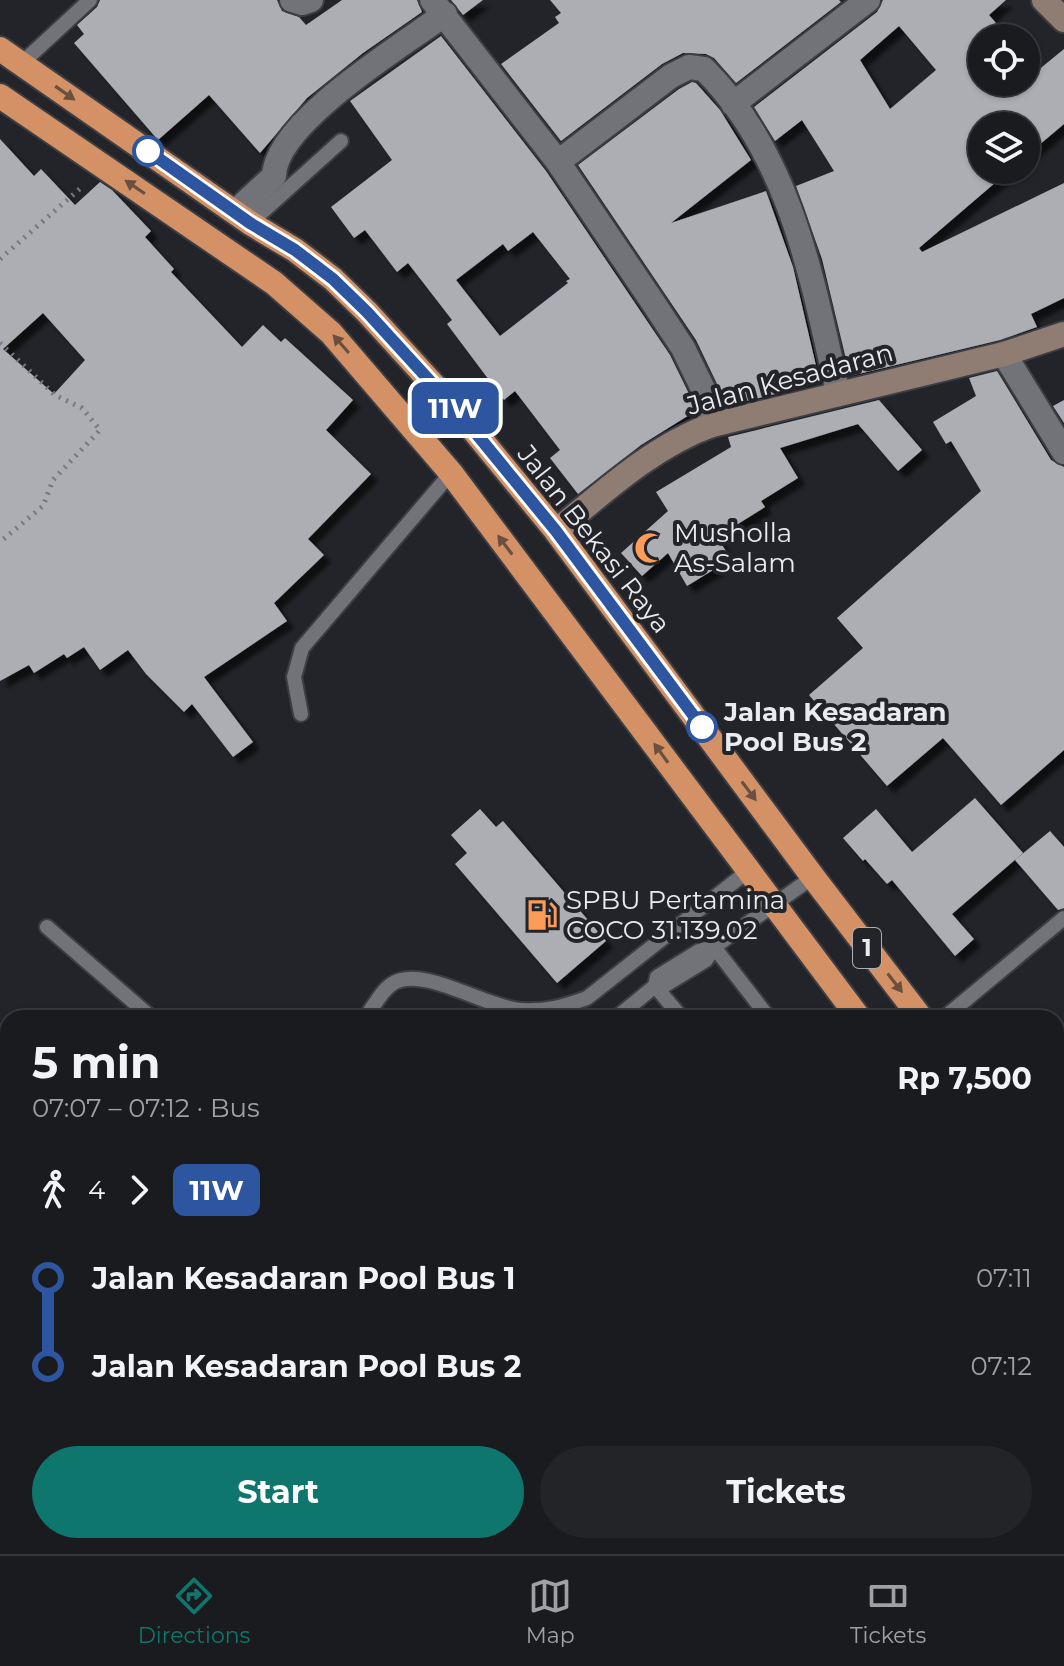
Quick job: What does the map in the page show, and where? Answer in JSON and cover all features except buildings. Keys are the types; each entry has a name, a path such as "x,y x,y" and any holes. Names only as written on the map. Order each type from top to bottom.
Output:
{"highway":[{"name":"Jalan Bekasi Raya","path":"0,49 295,250 333,279 367,312 461,415 556,531 915,1010"},
{"name":"1","path":"0,96 300,303 331,333 451,473 853,1010"}],"street":[{"path":"292,0 302,3 311,0"},
{"path":"733,104 868,0"},
{"path":"1044,0 1064,20"},
{"path":"243,217 274,176 275,164 292,133 319,106 439,7 558,162 683,348 704,391 712,425"},
{"path":"558,162 671,76 689,67 704,69 733,104 767,156 792,210 838,393"},
{"name":"Jalan Kesadaran","path":"556,531 617,481 684,435 838,393 1004,354 1064,334"},
{"path":"1004,354 1064,452"}],"lane":[{"path":"22,63 90,0"},
{"path":"243,217 341,141"},
{"path":"301,714 294,677 302,648 451,473"},
{"path":"538,1010 555,1009 587,998 748,871"},
{"path":"626,1010 655,986 657,977 699,951 714,947 813,877"},
{"path":"954,1010 1064,918"},
{"path":"47,927 143,1010"},
{"path":"714,947 763,1010"},
{"path":"371,1010 390,985 407,977 428,980 516,1010"},
{"path":"655,986 675,1010"}],"path":[{"path":"0,259 104,166"},
{"path":"0,343 55,395 79,405 100,430 53,480 43,506 0,542"}],"bus line":[{"name":"11W","path":"148,151 250,223 295,250 333,279 367,312 461,415 556,531 702,727"}],"place":[{"name":"Musholla As-Salam","path":"650,548"},
{"name":"Jalan Kesadaran Pool Bus 2","path":"702,727"},
{"name":"SPBU Pertamina COCO 31.139.02","path":"542,915"}]}
